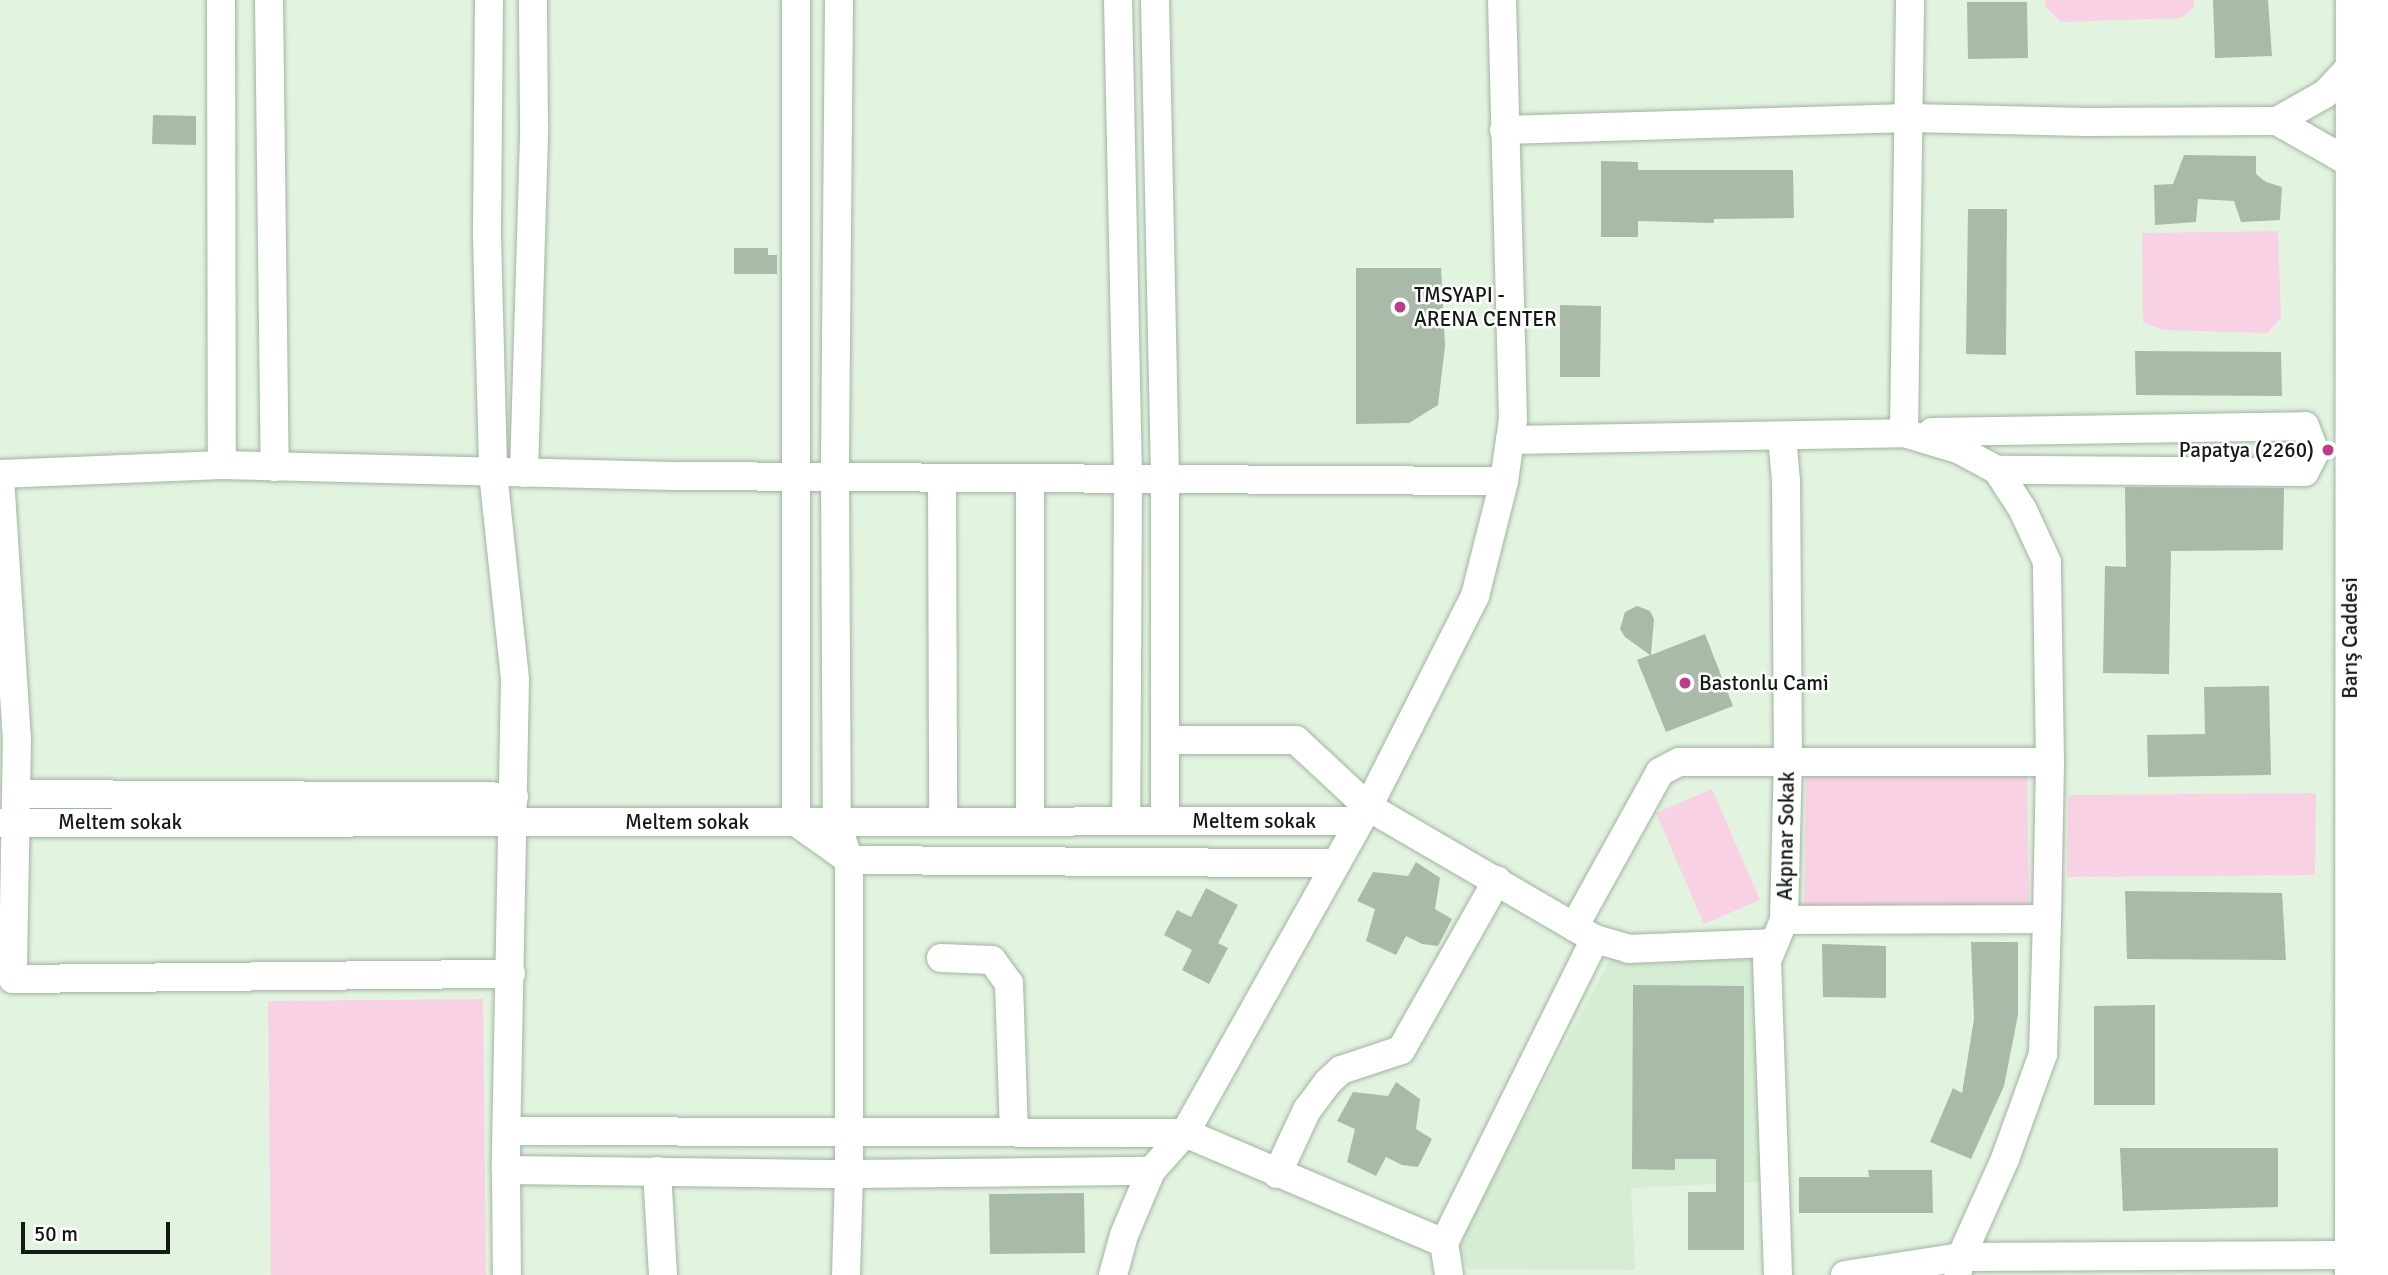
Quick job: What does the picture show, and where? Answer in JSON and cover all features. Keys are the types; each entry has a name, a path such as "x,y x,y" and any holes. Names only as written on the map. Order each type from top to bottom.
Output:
{"main road":[{"name":"Barış Caddesi","path":"2352,1265 2352,164 2373,57 2353,0"},
{"name":"Barış Caddesi","path":"2378,0 2373,57 2381,1275"}],"street":[{"path":"220,0 222,465"},
{"path":"269,0 275,467"},
{"path":"489,0 487,237 493,472 515,680 506,1170 508,1275"},
{"path":"524,473 534,126 533,0"},
{"path":"796,0 796,822 849,860"},
{"path":"839,0 835,477 837,824 849,860 849,1174 846,1275"},
{"path":"1118,0 1128,479 1126,821"},
{"path":"1155,0 1165,479 1165,821"},
{"path":"1113,1275 1124,1235 1151,1171 1185,1133 1364,814 1475,596 1504,481 1513,419 1502,0"},
{"path":"1904,433 1910,0"},
{"path":"1504,130 1908,118 2086,122 2277,121 2325,94 2373,57"},
{"path":"2277,121 2352,164"},
{"path":"1510,440 2305,426 2315,452"},
{"path":"1904,433 1958,449 1997,470 2305,471 2315,452 2351,443"},
{"name":"Akpınar Sokak","path":"1778,1275 1768,961 1779,932 1788,761 1786,481 1782,436"},
{"path":"511,974 13,979 0,476 222,465 794,477 1504,481"},
{"path":"1959,1266 2005,1159 2043,1054 2050,762 2047,562 2023,510 1997,470"},
{"path":"942,478 943,821"},
{"path":"1031,478 1031,821"},
{"path":"1165,740 1296,740 1364,814 1497,880 1585,933 1629,949 1779,932 2047,919"},
{"path":"1449,1275 1444,1243 1660,772 1679,762 2050,762"},
{"name":"Meltem sokak","path":"10,813 514,811 837,824 1165,821 1364,814"},
{"name":"Meltem sokak","path":"849,860 1335,863"},
{"path":"1277,1174 1307,1110 1328,1082 1341,1070 1401,1050 1497,880"},
{"path":"941,958 992,960 1009,983 1014,1130"},
{"path":"508,1130 1014,1130 1185,1133 1444,1243"},
{"path":"506,1170 849,1174 1151,1171"},
{"path":"657,1171 663,1275"},
{"path":"1845,1275 1959,1266 2352,1265"}],"shaded area":[{"path":"2045,0 2194,0 2194,7 2181,18 2061,22 2045,6"},
{"path":"2278,231 2281,318 2267,333 2162,330 2143,322 2142,233"},
{"path":"2027,773 2029,907 1804,908 1806,774"},
{"path":"1712,789 1760,900 1704,924 1656,813"},
{"path":"2316,793 2315,875 2067,877 2068,795"},
{"path":"1611,958 1756,960 1760,1182 1631,1188 1635,1270 1468,1269 1457,1250 1467,1225"},
{"path":"483,999 486,1275 271,1275 268,1001"}],"building":[{"path":"2213,0 2268,0 2272,56 2215,58"},
{"path":"1967,2 2027,2 2028,58 1968,59"},
{"path":"153,115 196,116 196,145 152,144"},
{"path":"2184,155 2256,156 2256,174 2266,182 2282,187 2280,220 2241,222 2234,201 2198,199 2196,222 2155,225 2154,185 2173,184"},
{"path":"1601,161 1638,162 1638,170 1793,170 1794,218 1714,219 1714,223 1638,221 1638,237 1601,237"},
{"path":"1968,209 2007,209 2006,355 1966,354"},
{"path":"734,248 768,248 768,255 777,255 777,274 734,274"},
{"name":"TMSYAPI - ARENA CENTER","path":"1356,268 1441,268 1445,346 1438,405 1409,423 1356,424"},
{"path":"1560,305 1601,306 1600,377 1560,377"},
{"path":"2135,351 2281,352 2282,396 2136,395"},
{"path":"2125,487 2284,488 2283,550 2171,551 2169,674 2103,673 2105,566 2126,567"},
{"name":"Bastonlu Cami","path":"1637,606 1650,611 1654,619 1651,655 1705,634 1733,706 1666,732 1637,660 1650,655 1625,637 1620,629 1625,612"},
{"path":"2269,686 2271,775 2148,777 2147,735 2205,734 2204,687"},
{"path":"1416,862 1440,878 1435,909 1452,919 1438,946 1422,944 1406,936 1396,955 1366,941 1375,909 1357,901 1373,872 1408,876"},
{"path":"1206,888 1238,905 1218,943 1228,948 1209,984 1182,970 1192,950 1164,935 1177,910 1191,917"},
{"path":"2125,891 2282,893 2286,960 2127,959"},
{"path":"1971,942 2018,942 2018,1015 2004,1086 1971,1159 1930,1142 1953,1088 1962,1093 1974,1019"},
{"path":"1822,944 1886,946 1886,998 1823,997"},
{"path":"1633,985 1744,986 1744,1250 1688,1250 1688,1192 1716,1192 1716,1159 1675,1159 1675,1170 1632,1169"},
{"path":"2155,1005 2155,1105 2094,1105 2094,1006"},
{"path":"1396,1082 1420,1099 1416,1129 1432,1139 1418,1167 1402,1165 1386,1157 1376,1176 1347,1162 1355,1129 1337,1121 1353,1092 1388,1096"},
{"path":"2120,1148 2278,1148 2278,1207 2123,1211"},
{"path":"1868,1170 1932,1170 1933,1213 1799,1213 1799,1177 1869,1177"},
{"path":"1084,1193 1085,1253 990,1254 989,1194"}],"place":[{"name":"TMSYAPI - ARENA CENTER","path":"1400,307"},
{"name":"Papatya (2260)","path":"2328,450"},
{"name":"Bastonlu Cami","path":"1685,683"}]}
